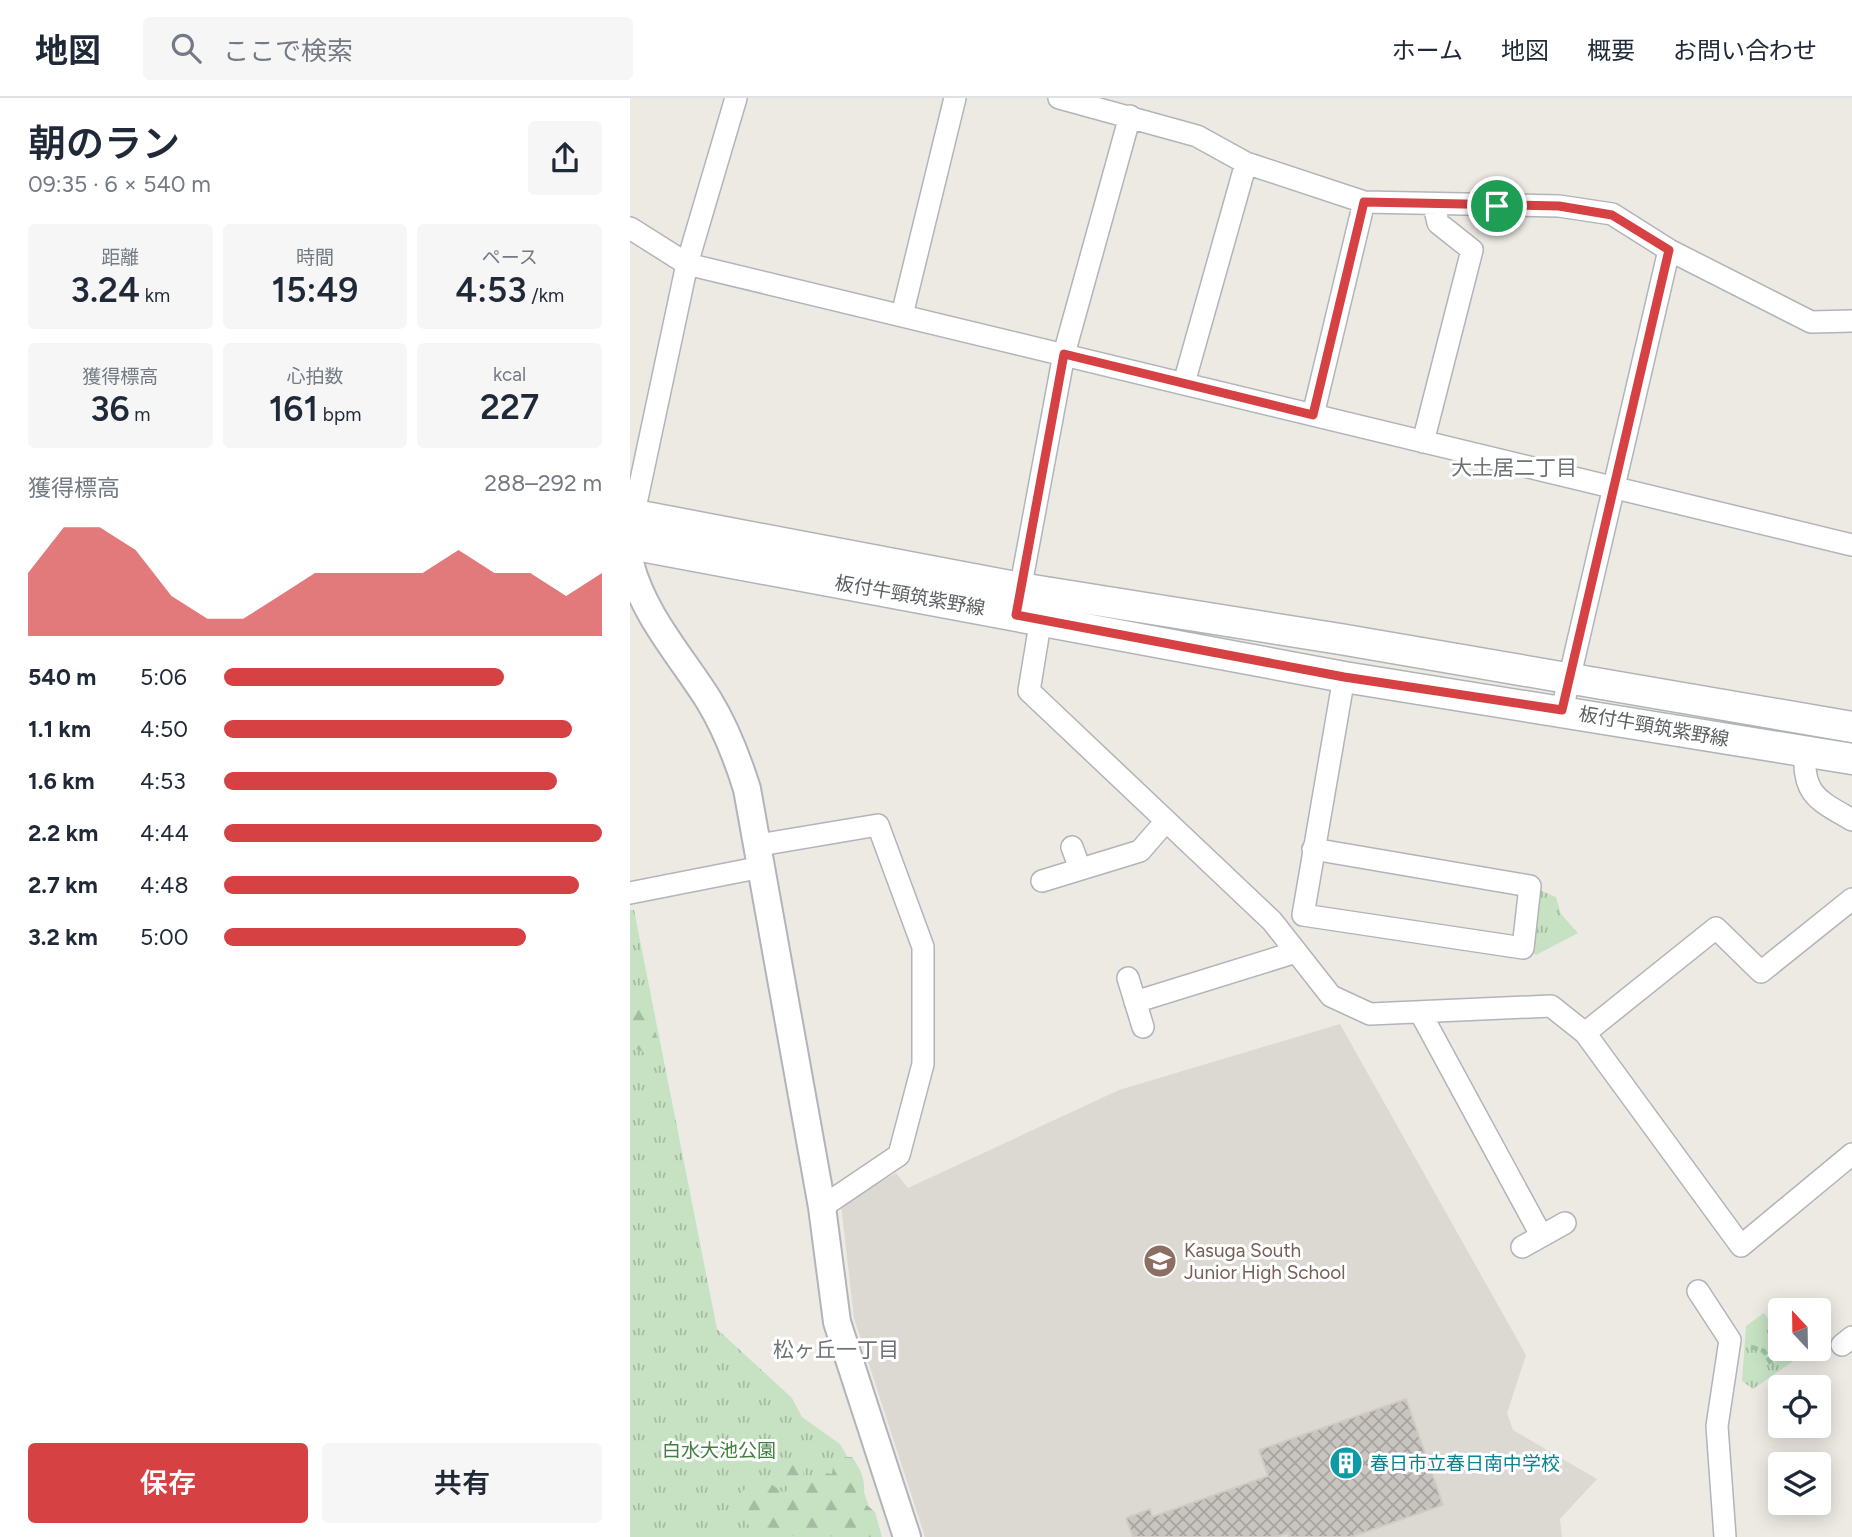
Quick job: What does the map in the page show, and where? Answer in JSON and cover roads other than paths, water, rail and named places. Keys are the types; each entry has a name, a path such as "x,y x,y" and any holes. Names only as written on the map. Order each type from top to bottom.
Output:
{"main road":[{"name":"板付牛頸筑紫野線","path":"632,520 1344,677 1562,710 1852,759"},
{"name":"板付牛頸筑紫野線","path":"630,544 1026,607 1569,679 1852,727"}],"street":[{"path":"632,520 687,264 736,98"},
{"path":"902,315 955,98"},
{"path":"1059,98 1197,136 1246,163 1364,202 1559,206 1612,215 1669,250 1811,322 1852,321"},
{"path":"1130,116 1064,354 1026,607 1029,691 1272,921 1331,996 1370,1014 1551,1006 1585,1032 1741,1246 1852,1154"},
{"path":"1184,383 1246,163"},
{"path":"1313,415 1364,202"},
{"path":"1423,442 1472,250 1438,223 1434,205"},
{"path":"630,228 687,264 1852,545"},
{"path":"1562,710 1669,250"},
{"path":"630,563 638,592 710,702 733,744 761,856 822,1207 837,1321 907,1537"},
{"path":"1313,849 1530,886 1523,948 1303,915 1313,849 1344,677"},
{"path":"1805,751 1803,775 1813,797 1852,820"},
{"path":"1042,881 1140,851 1166,821"},
{"path":"630,893 878,825 923,947 923,1064 899,1155 822,1207"},
{"path":"1072,847 1080,869"},
{"path":"1585,1032 1716,928 1761,972 1852,899"},
{"path":"1136,1002 1296,951"},
{"path":"1128,978 1143,1027"},
{"path":"1420,1012 1541,1235"},
{"path":"1522,1247 1565,1223"},
{"path":"1698,1291 1730,1340 1717,1426 1725,1537"}],"place":[{"name":"Kasuga South Junior High School","path":"1160,1261"},
{"name":"春日市立春日南中学校","path":"1346,1463"}],"district":[{"name":"大土居二丁目","path":"1514,468"},
{"name":"松ヶ丘一丁目","path":"836,1350"}],"park label":[{"name":"白水大池公園","path":"719,1450"}]}
